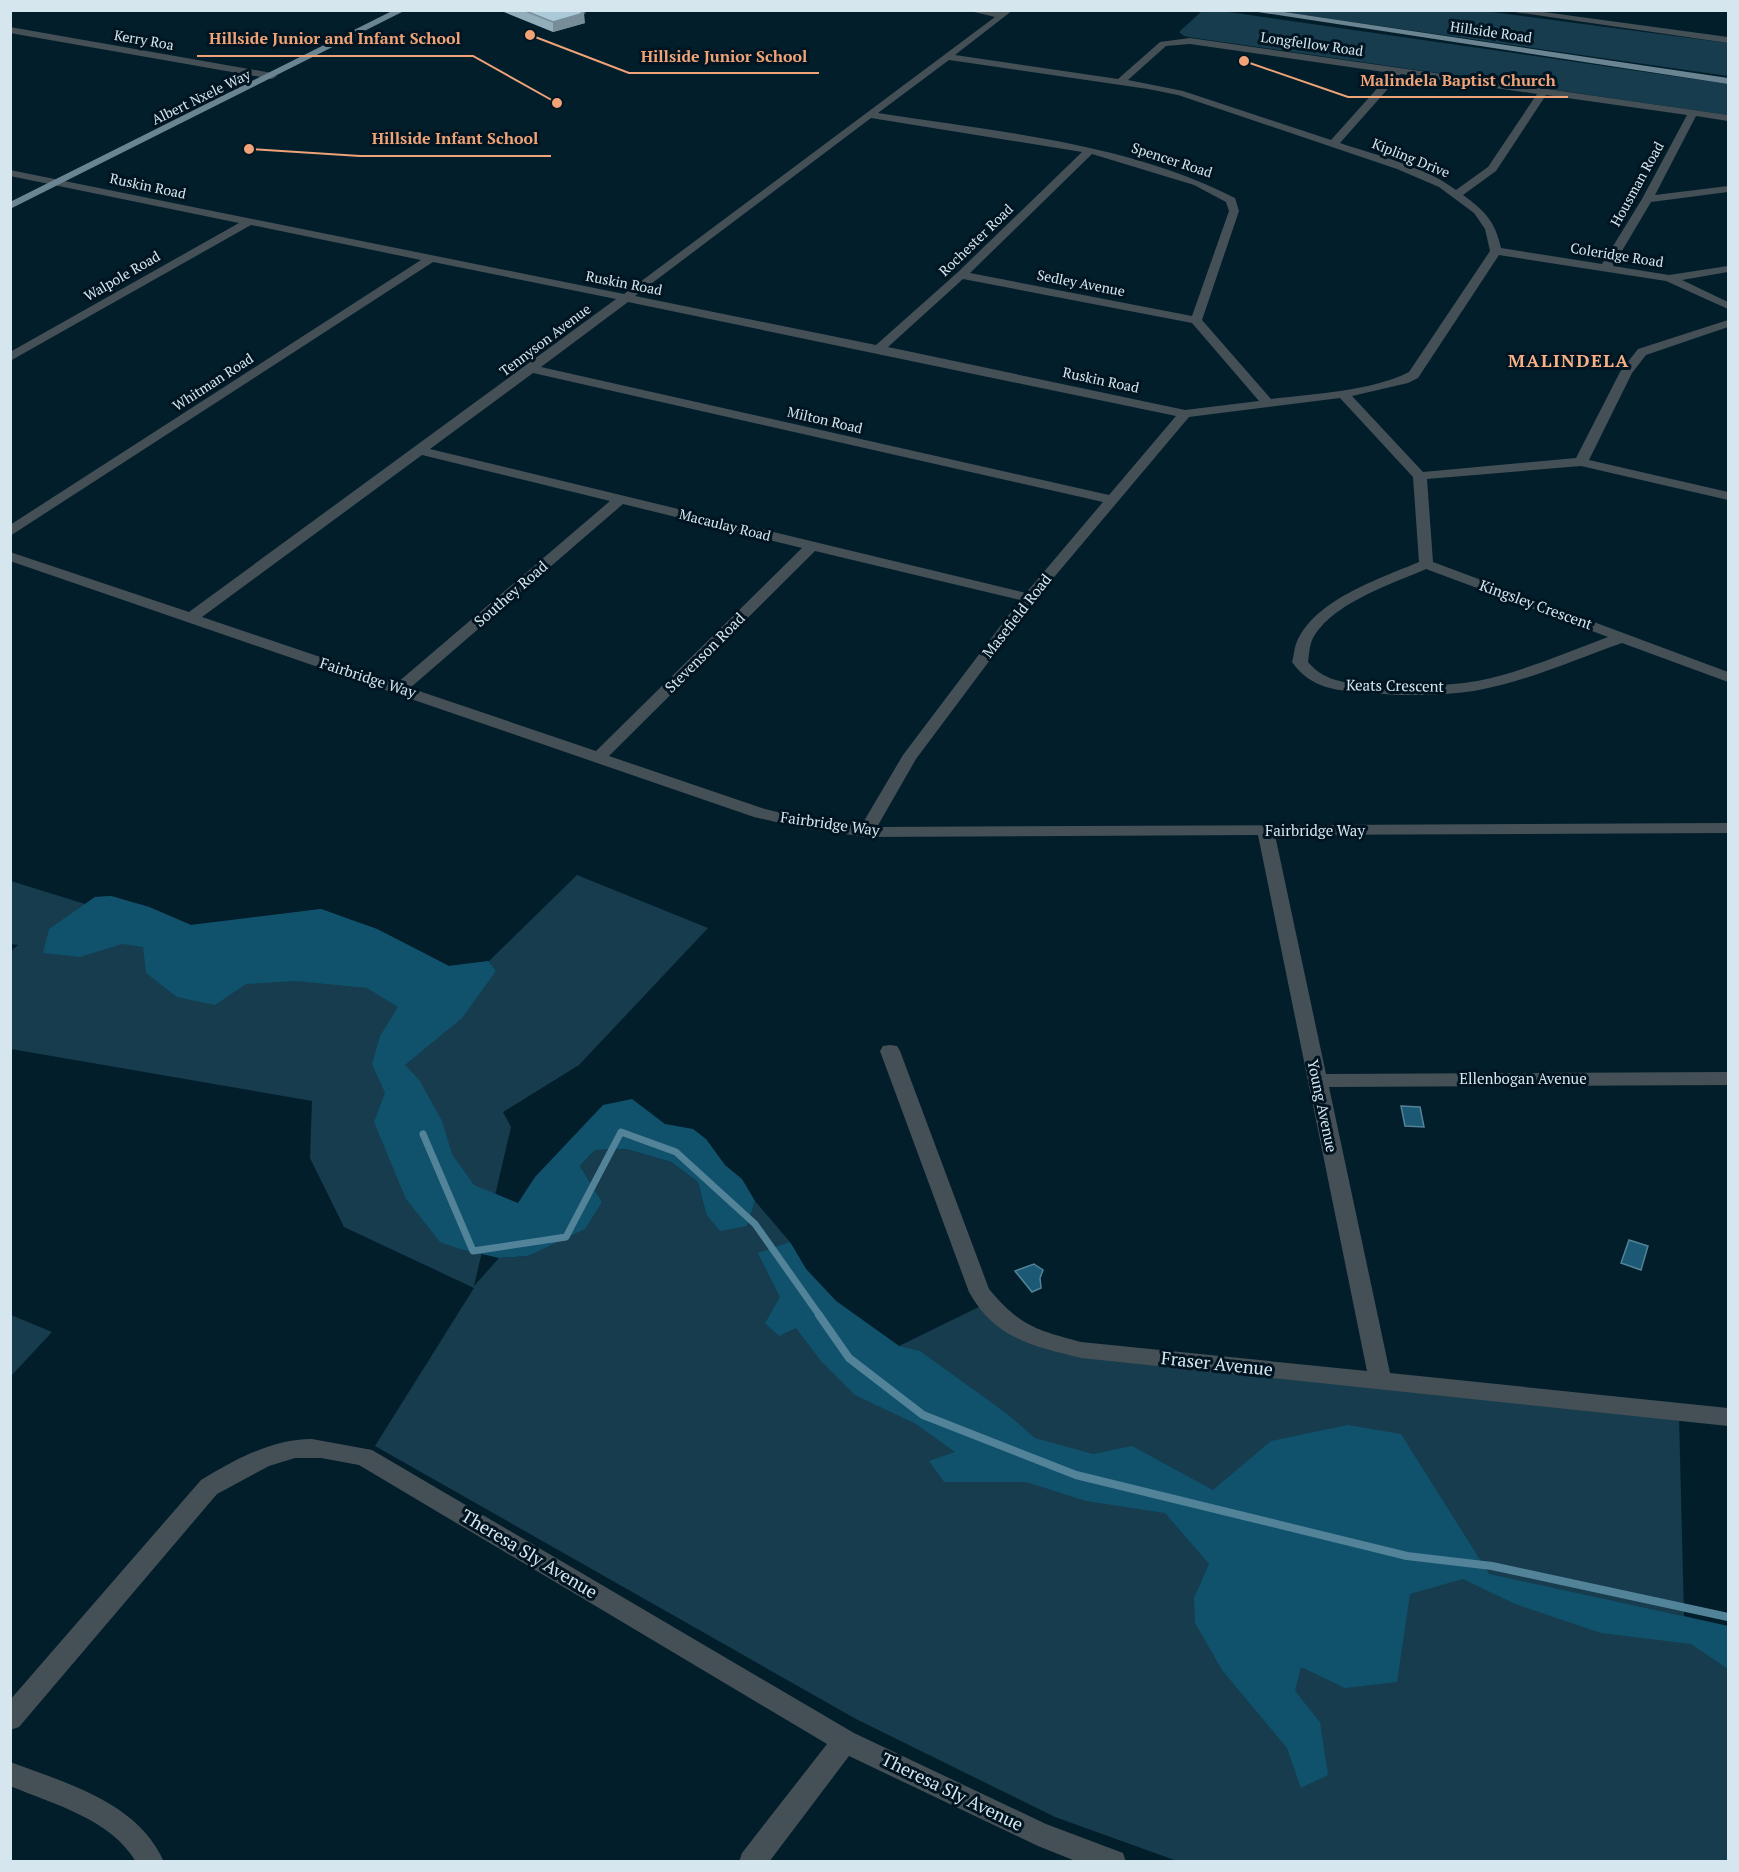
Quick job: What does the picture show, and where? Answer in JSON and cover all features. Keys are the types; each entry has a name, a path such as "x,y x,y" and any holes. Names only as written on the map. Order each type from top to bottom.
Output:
{"main road":[{"name":"Albert Nxele Way","path":"10,207 402,10"},
{"name":"Hillside Road","path":"1250,10 1728,81"}],"street":[{"path":"970,10 1006,13"},
{"path":"1505,10 1728,40"},
{"path":"1603,23 1612,10"},
{"name":"Tennyson Avenue","path":"190,619 421,451 1006,13"},
{"name":"Kerry Roa","path":"10,30 272,76"},
{"name":"Longfellow Road","path":"1120,82 1155,49 1175,41 1190,41 1728,118"},
{"name":"Kipling Drive","path":"948,57 1180,93 1333,144 1428,178 1457,194 1478,211 1491,229 1496,251"},
{"path":"1333,144 1399,70"},
{"path":"1457,194 1492,169 1543,92"},
{"name":"Housman Road","path":"1605,269 1647,199 1693,113"},
{"name":"Spencer Road","path":"868,115 1090,150 1198,183 1231,200 1234,211 1196,320"},
{"name":"Rochester Road","path":"879,349 961,275 1090,150"},
{"name":"Ruskin Road","path":"10,173 879,349 1185,414"},
{"path":"1647,199 1728,189"},
{"name":"Walpole Road","path":"10,357 248,222"},
{"path":"1185,414 1343,394 1404,380 1414,375 1496,251"},
{"name":"Coleridge Road","path":"1496,251 1669,278 1728,306"},
{"name":"Whitman Road","path":"10,532 431,258"},
{"path":"1669,278 1728,268"},
{"name":"Sedley Avenue","path":"961,275 1196,320"},
{"path":"1196,320 1267,402"},
{"path":"1581,462 1626,372 1642,352 1728,323"},
{"name":"Milton Road","path":"531,369 1113,500"},
{"path":"1343,394 1420,476 1426,564"},
{"name":"Masefield Road","path":"866,832 909,758 1029,598 1185,414"},
{"name":"Macaulay Road","path":"421,451 1029,598"},
{"path":"1420,476 1581,462 1728,496"},
{"name":"Southey Road","path":"400,689 622,498"},
{"name":"Stevenson Road","path":"598,758 811,547"},
{"name":"Fairbridge Way","path":"10,556 760,813 801,823 866,832 1728,828"},
{"name":"Keats Crescent","path":"1426,564 1341,604 1317,622 1300,648 1300,662 1311,676 1325,683 1351,688 1473,686 1504,678 1623,637"},
{"name":"Kingsley Crescent","path":"1426,564 1728,677"},
{"name":"Young Avenue","path":"1266,831 1380,1380"},
{"name":"Fraser Avenue","path":"890,1051 980,1292 1000,1317 1031,1337 1081,1350 1728,1417"},
{"name":"Ellenbogan Avenue","path":"1317,1081 1728,1078"},
{"name":"Theresa Sly Avenue","path":"10,1719 209,1487 241,1468 266,1457 296,1449 324,1450 364,1457 845,1741 1038,1834 1113,1862"},
{"path":"752,1862 845,1741"},
{"path":"10,1774 106,1815 130,1833 152,1862"}],"shaded area":[{"path":"1202,11 1222,11 1728,84 1728,115 1195,38 1184,36 1179,32"},
{"path":"1276,11 1484,11 1728,43 1728,76"},
{"path":"577,875 708,928 579,1065 503,1112 511,1127 474,1286 499,1258 528,1256 602,1202 580,1166 595,1150 626,1149 671,1162 698,1182 706,1214 747,1226 755,1201 790,1242 806,1269 836,1301 899,1346 983,1305 1028,1341 1679,1416 1684,1616 1728,1626 1728,1861 1177,1861 1055,1817 856,1719 375,1446 474,1288 344,1227 310,1158 312,1101 11,1049 11,951 18,945 11,944 11,881 85,904 95,897 111,896 149,907 191,925 321,909 379,930 449,966 489,961"},
{"path":"111,896 149,907 191,925 321,909 377,929 449,966 488,961 496,971 462,1018 405,1065 420,1081 442,1121 452,1154 474,1185 518,1203 535,1177 603,1105 632,1099 665,1124 693,1129 706,1139 725,1165 742,1179 755,1201 747,1226 720,1231 706,1214 698,1182 671,1162 626,1149 595,1150 580,1166 602,1202 585,1229 528,1256 499,1258 440,1242 406,1199 374,1122 385,1093 372,1064 380,1036 398,1007 367,988 296,981 246,984 215,1005 177,997 146,973 143,947 122,944 80,957 43,953 49,929 95,897"},
{"path":"1401,1106 1420,1107 1424,1127 1405,1126"},
{"path":"1629,1240 1648,1246 1641,1270 1621,1263"},
{"path":"790,1242 806,1269 836,1301 899,1346 920,1351 1006,1413 1035,1438 1093,1454 1132,1446 1213,1490 1271,1441 1348,1425 1401,1434 1489,1574 1728,1626 1728,1669 1691,1644 1601,1633 1515,1604 1463,1579 1410,1594 1397,1682 1345,1688 1301,1667 1295,1691 1320,1722 1328,1775 1301,1788 1287,1748 1222,1670 1195,1623 1194,1598 1209,1564 1165,1513 1086,1501 1026,1482 944,1482 929,1461 955,1452 916,1424 855,1395 821,1361 796,1328 779,1336 765,1323 780,1297 758,1253"},
{"path":"1034,1264 1043,1270 1040,1278 1041,1288 1032,1292 1015,1271"},
{"path":"11,1315 52,1332 11,1376"}],"building":[{"path":"523,10 576,10 584,13 553,22"}],"waterway":[{"path":"423,1134 473,1251 566,1237 621,1132 676,1152 755,1224 820,1316"},
{"path":"819,1315 849,1358 923,1415 1076,1475 1407,1556 1492,1566 1728,1617"}],"place":[{"name":"Hillside Junior School","path":"530,35"},
{"name":"Malindela Baptist Church","path":"1244,61"},
{"name":"Hillside Junior and Infant School","path":"557,103"},
{"name":"Hillside Infant School","path":"249,149"}],"district":[{"name":"MALINDELA","path":"1569,361"}]}
